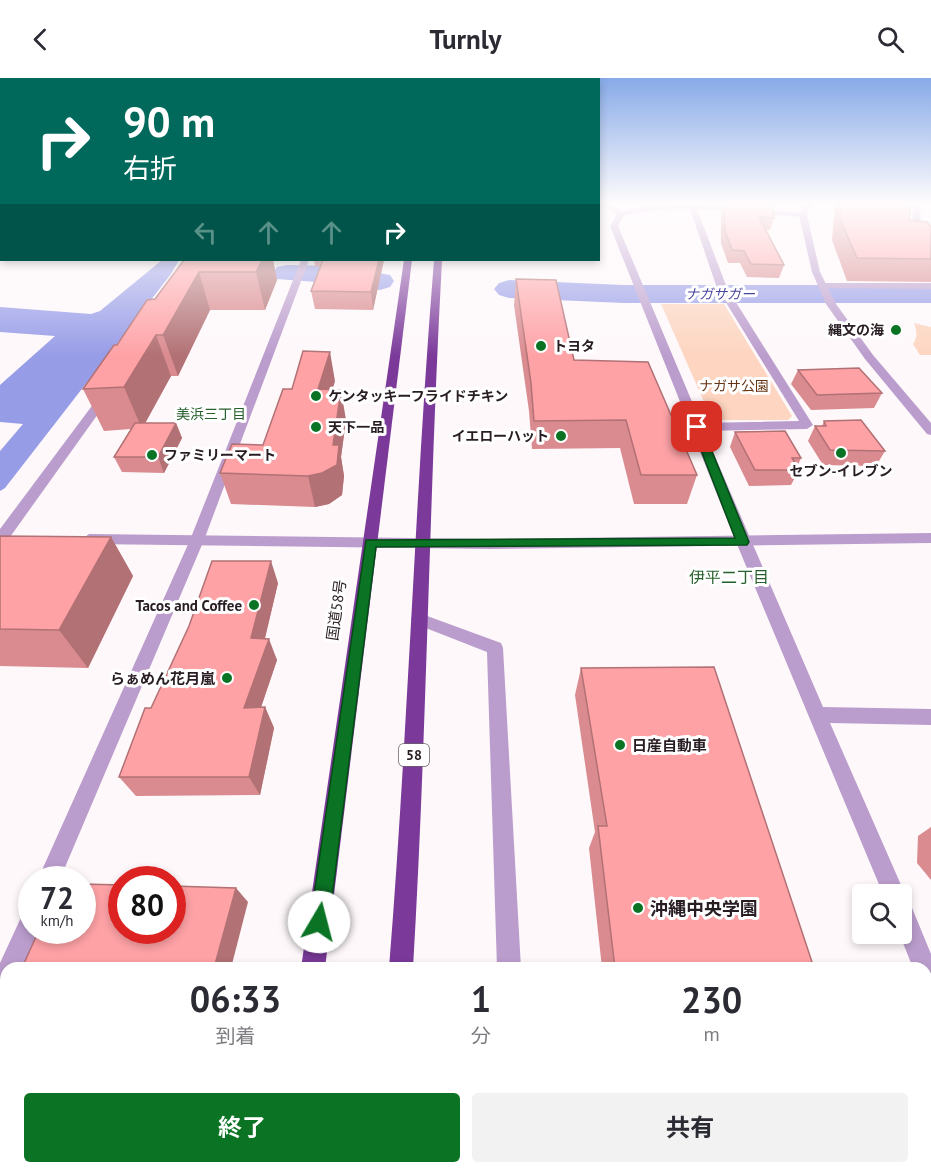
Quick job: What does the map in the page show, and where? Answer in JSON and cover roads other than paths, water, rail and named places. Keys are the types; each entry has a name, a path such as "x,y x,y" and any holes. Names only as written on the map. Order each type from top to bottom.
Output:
{"highway":[{"name":"国道58号","path":"314,962 408,261"},
{"name":"58","path":"401,962 410,855 423,500 438,261"}],"street":[{"path":"625,254 743,542 890,884"},
{"path":"697,427 807,425 722,288 710,254"},
{"path":"812,254 816,272 831,303 869,357 931,431"},
{"path":"55,866 197,540 302,268"},
{"path":"823,286 931,286"},
{"path":"0,539 115,381"},
{"path":"0,539 21,538"},
{"path":"73,539 423,543 743,542 931,538"},
{"path":"419,619 495,648 509,962"},
{"path":"819,715 931,717"},
{"path":"912,936 923,962"},
{"path":"13,962 21,944"}],"water":[{"path":"161,261 178,261 171,274 5,488 0,491 0,451 23,424 0,422 0,385 55,336 0,332 0,307 91,314 100,311"}],"waterway":[{"name":"ナガサガー","path":"287,273 342,275 380,281"},
{"name":"ナガサガー","path":"509,289 624,294 931,294"}],"place":[{"name":"縄文の海","path":"896,330"},
{"name":"トヨタ","path":"541,346"},
{"name":"ケンタッキーフライドチキン","path":"316,396"},
{"name":"天下一品","path":"316,427"},
{"name":"イエローハット","path":"561,436"},
{"name":"セブン-イレブン","path":"841,453"},
{"name":"ファミリーマート","path":"152,455"},
{"name":"Tacos and Coffee","path":"254,605"},
{"name":"らぁめん花月嵐","path":"227,678"},
{"name":"日産自動車","path":"620,745"},
{"name":"沖縄中央学園","path":"638,908"}],"district":[{"name":"美浜三丁目","path":"211,414"},
{"name":"伊平二丁目","path":"729,577"}],"park label":[{"name":"ナガサ公園","path":"734,386"}]}
